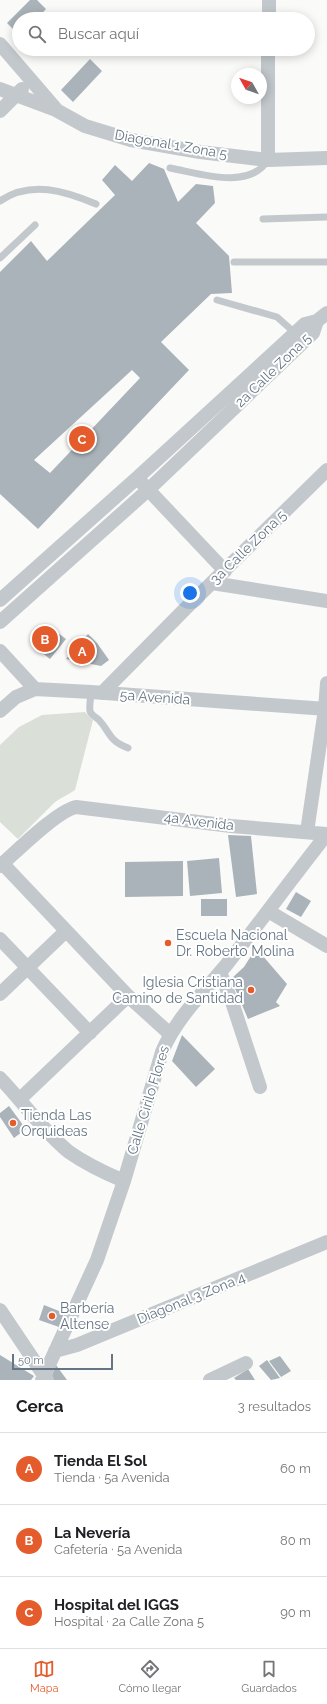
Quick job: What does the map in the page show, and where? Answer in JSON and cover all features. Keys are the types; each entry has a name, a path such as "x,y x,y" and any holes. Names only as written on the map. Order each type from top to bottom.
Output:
{"street":[{"path":"268,12 269,0"},
{"path":"0,44 56,110"},
{"path":"268,56 268,160"},
{"path":"0,111 24,86 29,78"},
{"path":"0,89 56,110"},
{"name":"Diagonal 1 Zona 5","path":"56,110 85,126 131,140 200,152 268,160 327,158"},
{"name":"2a Calle Zona 5","path":"0,600 137,478 305,324 322,317"},
{"name":"2a Calle Zona 5","path":"0,622 148,490 313,334 322,317"},
{"name":"3a Calle Zona 5","path":"96,692 129,664 327,470"},
{"path":"137,478 224,571"},
{"path":"212,583 327,601"},
{"path":"0,651 35,689 16,698 0,711"},
{"path":"307,832 326,709 327,682"},
{"name":"5a Avenida","path":"35,689 326,709"},
{"name":"4a Avenida","path":"1,865 52,820 71,808 83,806 231,826 327,834"},
{"name":"Calle Cirilo Flores","path":"44,1378 97,1260 124,1181 162,1052 170,1034 268,912 327,834"},
{"path":"1,865 128,996 170,1034"},
{"path":"268,912 327,946"},
{"path":"0,994 66,931"},
{"path":"0,938 90,1033"},
{"path":"220,972 233,1005 260,1087"},
{"path":"20,1099 128,996"},
{"path":"0,1078 33,1115 69,1151 106,1173 124,1181"},
{"name":"Diagonal 3 Zona 4","path":"55,1351 77,1345 327,1242"},
{"path":"0,1310 44,1378"},
{"path":"210,1380 246,1363"}],"lane":[{"path":"170,168 239,178 249,176 259,171 268,160"},
{"path":"0,201 10,194 33,188 72,194 96,204"},
{"path":"263,219 327,217"},
{"path":"0,258 35,225"},
{"path":"234,262 327,262"},
{"path":"218,300 277,317 295,333"},
{"path":"96,692 90,710 91,714 102,723 110,738 117,744 128,748"}],"shaded area":[{"path":"85,712 93,720 75,790 55,802 18,839 0,822 0,745 19,727 42,715"}],"building":[{"path":"30,0 37,0 46,9 43,12 18,12"},
{"path":"12,18 12,28 7,23"},
{"path":"90,59 102,71 73,102 61,90"},
{"path":"149,163 164,169 178,202 196,184 213,186 215,203 196,223 229,256 232,293 211,294 161,342 189,370 38,529 0,494 0,272 31,241 47,261 115,195 102,180 115,165 132,181","holes":["132,370 140,378 50,473 34,460"]},
{"path":"50,627 66,639 50,659 35,647"},
{"path":"88,634 97,643 109,660 101,666 66,659"},
{"path":"228,835 251,836 257,894 236,897"},
{"path":"219,858 222,893 190,896 187,861"},
{"path":"183,861 183,896 125,897 125,862"},
{"path":"296,892 311,901 301,917 286,909"},
{"path":"201,899 227,899 227,916 201,916"},
{"path":"256,948 287,984 276,1002 280,1006 248,1019 231,979 244,967"},
{"path":"182,1035 215,1069 196,1087 172,1061"},
{"name":"Tienda Las Orquideas","path":"9,1106 26,1129 14,1138 0,1117 0,1113"},
{"name":"Barbería Altense","path":"44,1305 64,1313 59,1327 39,1320"},
{"path":"0,1355 34,1376 31,1380 0,1380"},
{"path":"280,1356 291,1371 281,1377 269,1361"},
{"path":"267,1360 280,1378 271,1380 259,1366"},
{"path":"56,1365 67,1380 53,1380 51,1378"},
{"path":"248,1369 255,1380 236,1380 234,1378"}],"place":[{"name":"Hospital del IGGS","path":"82,439"},
{"name":"La Nevería","path":"45,639"},
{"name":"Tienda El Sol","path":"82,651"},
{"name":"Escuela Nacional Dr. Roberto Molina","path":"168,943"},
{"name":"Iglesia Cristiana Camino de Santidad","path":"251,990"},
{"name":"Tienda Las Orquideas","path":"13,1123"},
{"name":"Barbería Altense","path":"52,1316"}]}
